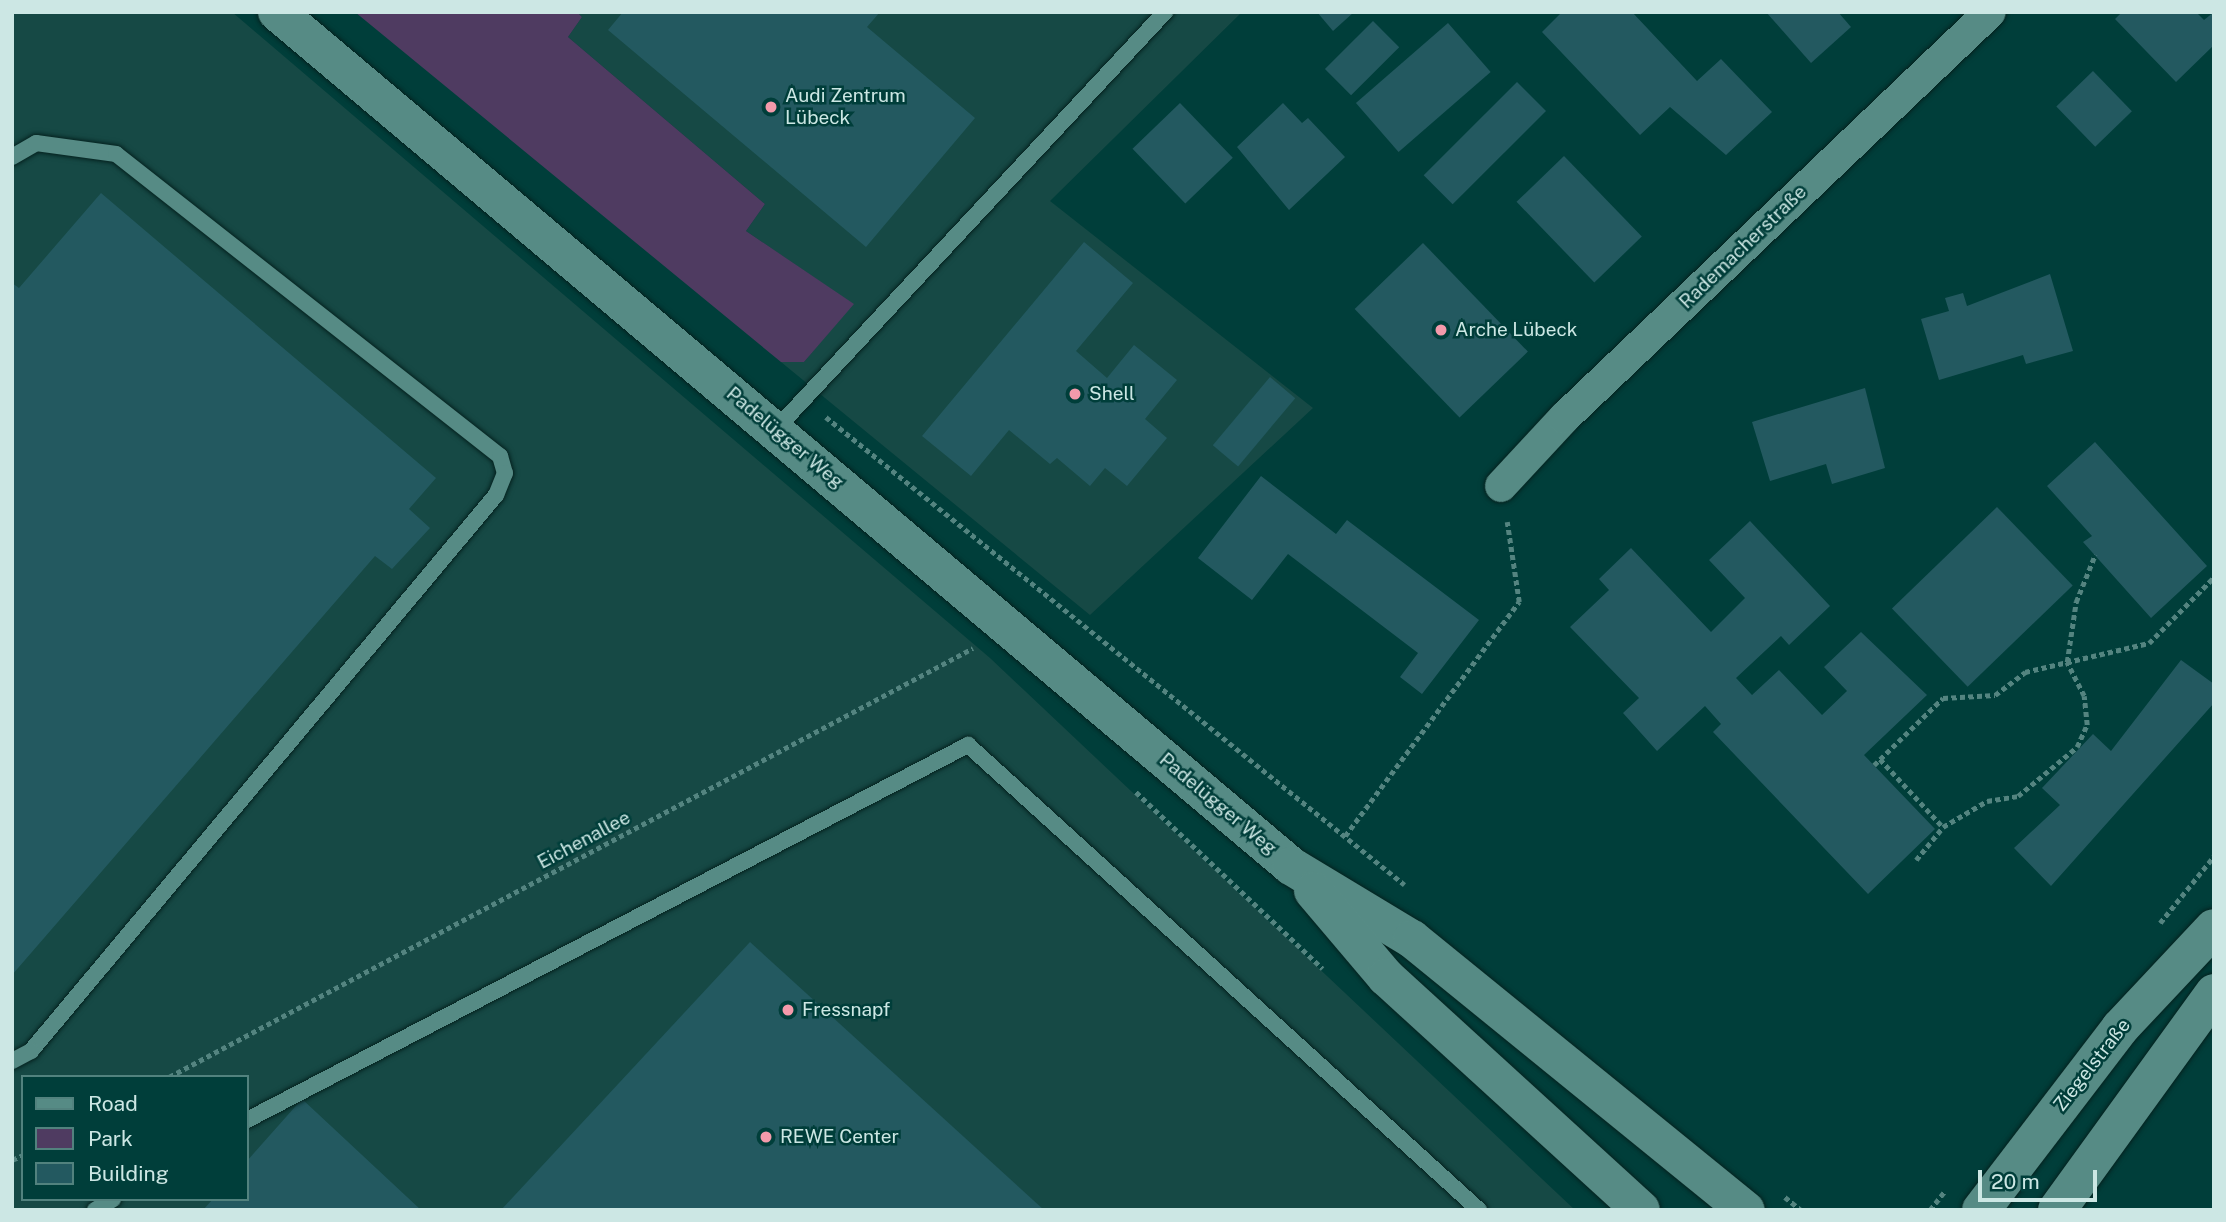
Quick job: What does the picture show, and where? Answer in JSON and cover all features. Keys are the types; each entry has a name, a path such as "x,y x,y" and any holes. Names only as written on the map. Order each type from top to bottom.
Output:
{"main road":[{"name":"Padelügger Weg","path":"277,12 1291,866 1412,939 1746,1210"},
{"name":"Padelügger Weg","path":"1291,866 1385,977 1641,1210"},
{"name":"Ziegelstraße","path":"1980,1210 2120,1027 2214,928"},
{"path":"2057,1210 2214,993"}],"street":[{"name":"Rademacherstraße","path":"1501,486 1564,418 1990,12"}],"lane":[{"path":"775,430 1165,12"},
{"path":"12,157 37,142 116,154 500,456 505,473 496,495 31,1051 12,1061"},
{"path":"248,1119 968,745 1479,1210"}],"path":[{"path":"804,400 1408,888"},
{"path":"1345,836 1519,602 1501,486"},
{"path":"1916,860 1943,827 1987,801 2018,796 2077,747 2087,725 2084,696 2067,662 2076,602 2095,555"},
{"path":"1874,765 1943,698 1995,695 2025,672 2149,643 2214,577"},
{"name":"Eichenallee","path":"173,1075 1011,628"},
{"path":"1880,759 1943,827"},
{"path":"1130,786 1330,975"},
{"path":"1780,1192 1801,1210"}],"shaded area":[{"path":"12,12 232,12 990,658 1575,1210 12,1210"},
{"path":"577,12 1242,12 1050,201 1313,408 1090,615 781,362 804,362 853,304 746,231 765,204 568,37 582,17"}],"green space":[{"path":"355,12 577,12 582,17 568,37 765,204 746,231 854,304 804,362 781,362"}],"building":[{"path":"623,12 880,12 867,27 975,118 866,247 608,30"},
{"path":"1317,12 1354,12 1333,31"},
{"path":"1562,12 1632,12 1697,81 1721,59 1772,112 1726,155 1670,107 1640,135 1542,32"},
{"path":"1766,12 1838,12 1851,27 1811,63"},
{"path":"2122,12 2196,12 2204,20 2214,12 2214,45 2176,82 2115,19"},
{"path":"1373,21 1399,47 1351,95 1325,69"},
{"path":"1448,23 1491,72 1399,152 1356,103"},
{"path":"2093,71 2132,111 2095,147 2056,106"},
{"path":"1517,82 1546,111 1453,204 1424,175"},
{"path":"1180,103 1233,158 1185,204 1133,149"},
{"path":"1283,103 1302,123 1308,118 1345,157 1289,210 1237,147"},
{"path":"1564,156 1642,237 1594,282 1517,202"},
{"path":"101,193 436,478 409,509 430,528 392,569 375,556 12,975 12,283 19,288"},
{"path":"1084,242 1133,283 1076,351 1107,378 1134,345 1177,380 1145,419 1167,438 1127,486 1105,468 1090,486 1057,458 1050,464 1009,430 971,476 922,436"},
{"name":"Arche Lübeck","path":"1423,243 1528,352 1460,418 1355,309"},
{"path":"2050,274 2073,351 2026,364 2023,355 1939,380 1921,319 1949,311 1945,298 1963,293 1967,306"},
{"path":"1270,377 1295,398 1238,466 1213,445"},
{"path":"1865,388 1885,468 1832,484 1826,464 1770,481 1752,422"},
{"path":"2095,442 2207,566 2151,618 2083,542 2092,536 2047,486"},
{"path":"1261,476 1336,534 1347,520 1479,620 1422,694 1400,677 1418,653 1288,554 1252,600 1198,558"},
{"path":"1997,507 2073,585 1968,687 1892,608"},
{"path":"1750,521 1830,606 1789,645 1781,636 1736,678 1752,695 1779,670 1822,715 1847,691 1824,667 1861,632 1927,695 1864,755 1935,829 1868,894 1713,732 1721,724 1705,706 1657,751 1623,713 1639,698 1570,627 1609,590 1599,579 1631,548 1711,632 1745,598 1709,560"},
{"path":"2181,660 2214,684 2214,703 2051,886 2014,848 2060,805 2042,788 2093,734 2111,751"},
{"name":"REWE Center","path":"750,942 885,1065 1044,1210 501,1210"},
{"path":"302,1099 421,1210 203,1210 211,1201 248,1201 248,1160"}],"place":[{"name":"Audi Zentrum Lübeck","path":"771,107"},
{"name":"Arche Lübeck","path":"1441,330"},
{"name":"Shell","path":"1075,394"},
{"name":"Fressnapf","path":"788,1010"},
{"name":"REWE Center","path":"766,1137"}]}
